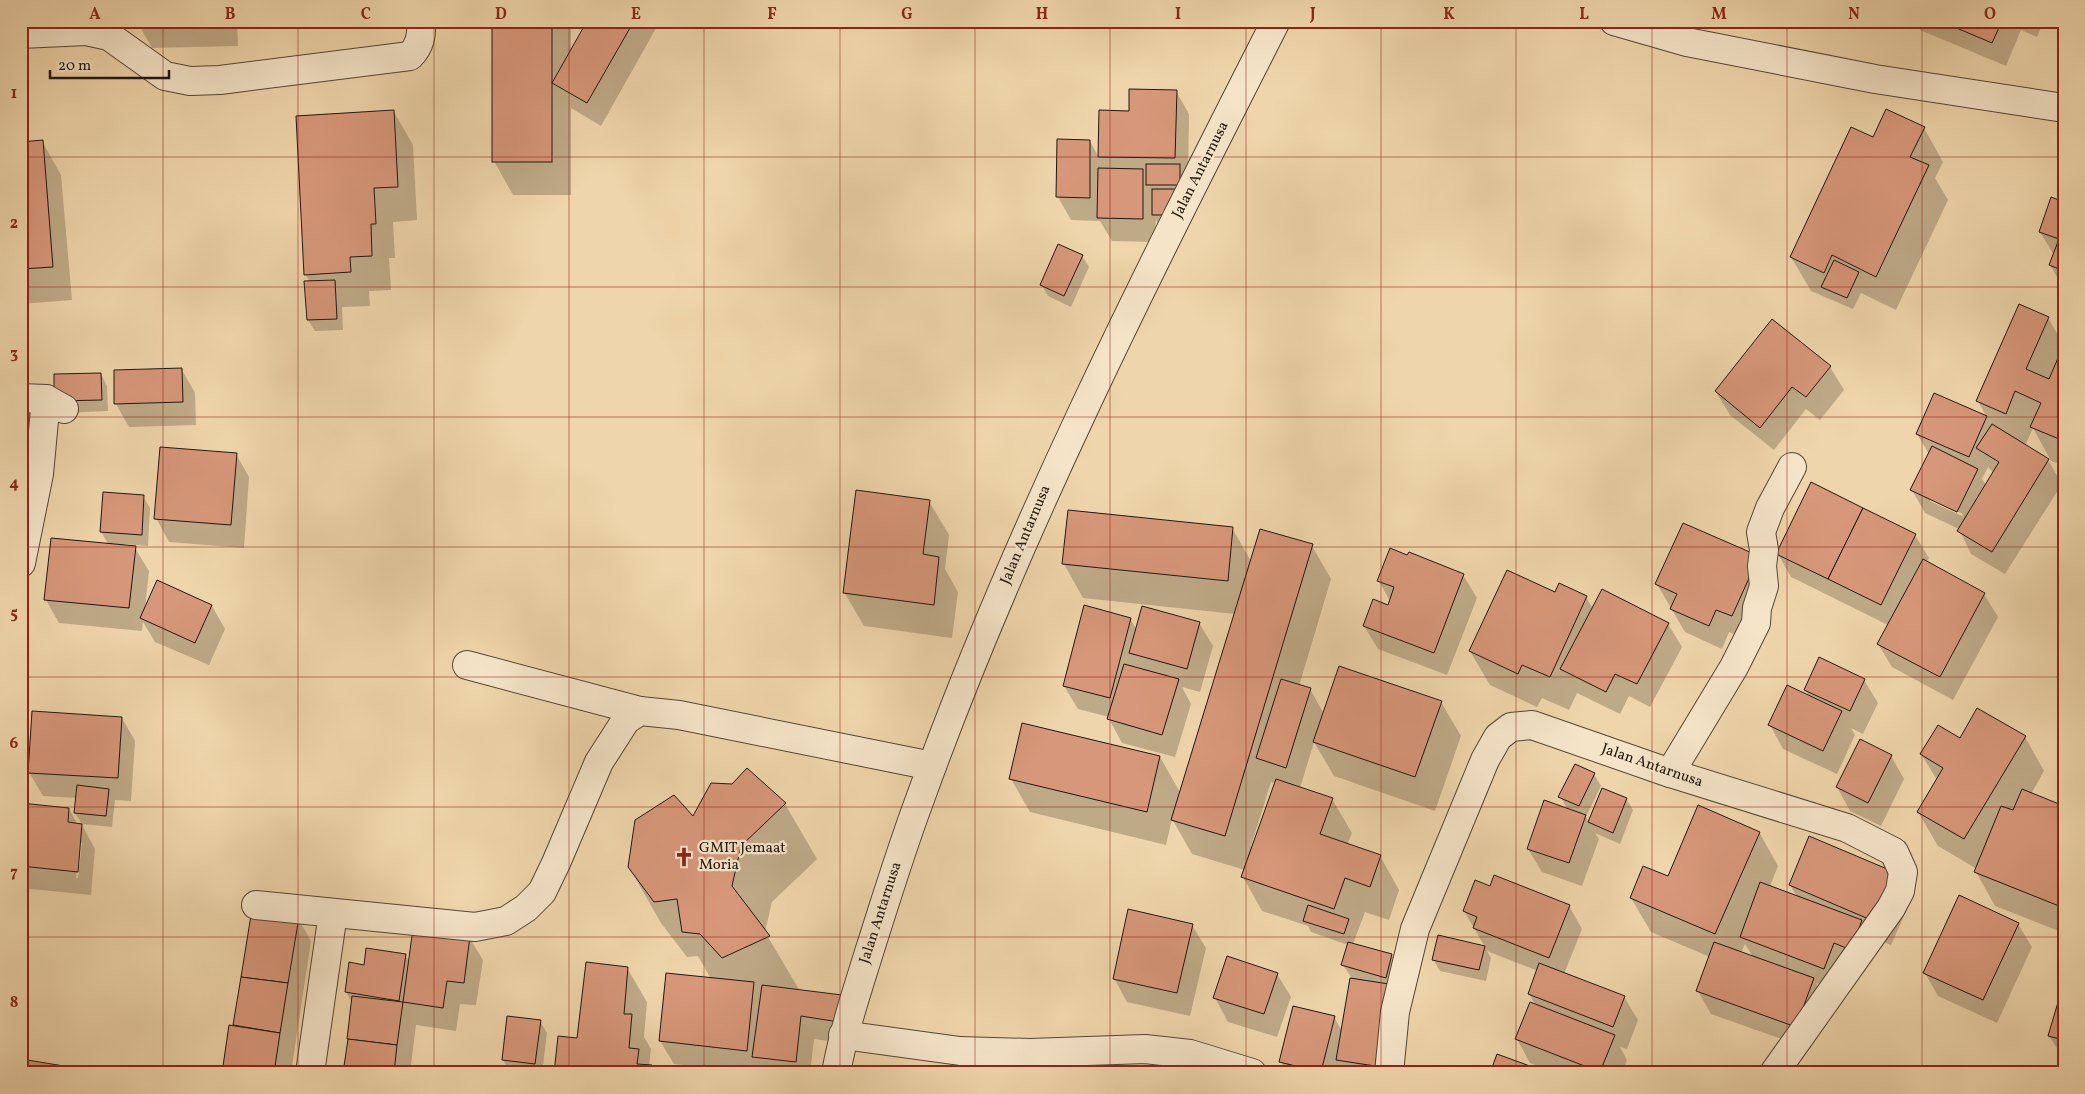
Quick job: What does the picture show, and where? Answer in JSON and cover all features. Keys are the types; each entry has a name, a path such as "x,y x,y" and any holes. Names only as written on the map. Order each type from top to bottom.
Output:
{"street":[{"path":"21,34 86,31 109,36 165,76 190,81 220,80 410,56 416,50 422,34 421,21"},
{"name":"Jalan Antarnusa","path":"836,1073 843,1035 900,853 953,708 1052,473 1188,193 1276,21"},
{"path":"1614,21 1687,42 1866,77 2064,108"},
{"path":"21,563 39,474 44,402"},
{"path":"1670,773 1734,666 1756,623 1757,608 1764,586 1762,566 1764,550 1761,532 1770,508 1792,467"},
{"path":"467,665 640,711 679,715 932,766"},
{"path":"256,905 475,926 506,921 526,908 542,892 600,762 626,720 640,711"},
{"name":"Jalan Antarnusa","path":"1389,1073 1395,1012 1415,929 1485,760 1498,737 1511,727 1532,725 1670,773 1847,828 1894,852 1903,872 1900,891 1774,1073"},
{"path":"310,1073 333,913"},
{"path":"843,1035 960,1050 1030,1053 1145,1049 1190,1054 1252,1073"}],"building":[{"path":"137,21 225,21 225,23 137,25"},
{"path":"492,21 552,21 552,162 492,162"},
{"path":"587,21 634,21 587,103 552,83"},
{"path":"1940,21 2002,21 1992,43"},
{"path":"1129,89 1177,90 1175,158 1098,157 1099,110 1129,111"},
{"path":"1886,109 1925,127 1910,157 1929,165 1876,277 1832,255 1824,273 1790,257 1851,127 1873,137"},
{"path":"394,110 398,187 374,188 376,224 371,224 372,256 350,257 351,272 304,275 296,116"},
{"path":"1057,139 1090,140 1090,198 1056,197"},
{"path":"43,140 53,267 21,269 21,142"},
{"path":"1146,164 1180,164 1180,185 1146,185"},
{"path":"1098,168 1143,169 1143,219 1097,218"},
{"path":"1152,189 1176,189 1176,215 1152,215"},
{"path":"2051,197 2064,202 2064,271 2049,265 2059,239 2039,232"},
{"path":"1058,244 1083,255 1064,296 1040,285"},
{"path":"1834,260 1859,272 1847,298 1821,287"},
{"path":"335,280 337,319 307,320 304,281"},
{"path":"2019,304 2049,317 2026,369 2049,379 2064,344 2064,441 2030,427 2041,403 2015,391 2006,414 1976,401"},
{"path":"1772,319 1831,366 1806,397 1792,387 1760,428 1715,391"},
{"path":"182,368 183,402 114,404 114,370"},
{"path":"101,373 102,400 54,401 54,374"},
{"path":"1934,393 1987,416 1969,457 1916,434"},
{"path":"21,410 33,411 31,436 21,435"},
{"path":"1992,424 2049,459 1992,552 1957,531 1999,462 1976,448"},
{"path":"1932,446 1978,469 1957,512 1910,490"},
{"path":"160,447 237,453 231,525 154,519"},
{"path":"1811,482 1863,508 1828,579 1776,554"},
{"path":"856,490 930,500 923,554 939,557 934,605 843,593"},
{"path":"103,492 144,495 142,535 100,532"},
{"path":"1863,508 1916,534 1881,605 1828,579"},
{"path":"1068,510 1233,527 1228,581 1062,564"},
{"path":"1683,523 1759,556 1732,616 1716,610 1709,626 1670,609 1677,594 1655,584"},
{"path":"1260,529 1313,544 1225,836 1171,820"},
{"path":"51,538 136,546 129,608 44,600"},
{"path":"1390,548 1407,555 1409,552 1464,574 1434,653 1363,626 1373,599 1388,605 1394,587 1377,581"},
{"path":"1923,559 1985,593 1940,677 1877,644"},
{"path":"1507,570 1555,592 1559,583 1587,596 1550,677 1522,665 1518,674 1469,651"},
{"path":"157,580 212,605 195,643 140,618"},
{"path":"1602,589 1669,623 1637,684 1615,674 1606,692 1560,669"},
{"path":"1084,605 1131,618 1110,698 1063,686"},
{"path":"1142,606 1200,622 1187,669 1129,653"},
{"path":"1819,657 1865,679 1850,711 1804,690"},
{"path":"1124,664 1179,679 1162,735 1107,719"},
{"path":"1339,666 1442,701 1415,777 1313,742"},
{"path":"1281,679 1311,688 1286,768 1256,758"},
{"path":"1787,685 1842,711 1823,751 1768,725"},
{"path":"1977,708 2026,736 1964,839 1917,812 1943,768 1920,754 1938,725 1960,738"},
{"path":"32,711 122,717 118,778 28,773"},
{"path":"1022,723 1160,756 1147,812 1009,779"},
{"path":"1860,739 1892,755 1868,803 1836,787"},
{"path":"1575,764 1595,773 1579,806 1558,797"},
{"name":"GMIT Jemaat Moria","path":"747,768 786,803 741,846 732,886 770,936 722,958 700,934 682,932 677,899 654,902 628,867 635,820 674,795 693,816 711,783 732,784"},
{"path":"1276,779 1333,798 1320,834 1381,855 1370,887 1345,878 1334,909 1241,877"},
{"path":"77,785 109,789 106,816 74,813"},
{"path":"1602,788 1627,798 1613,833 1588,822"},
{"path":"2022,789 2064,806 2064,908 1974,872 2001,806 2013,810"},
{"path":"1544,800 1586,815 1569,863 1527,849"},
{"path":"21,803 69,808 68,822 82,824 78,872 21,866"},
{"path":"1698,805 1760,832 1715,934 1630,898 1643,866 1668,876"},
{"path":"1809,836 1899,874 1878,923 1789,885"},
{"path":"1494,875 1570,905 1549,958 1473,928 1477,917 1463,911 1475,880 1490,886"},
{"path":"1760,882 1862,920 1851,950 1834,943 1824,969 1740,937"},
{"path":"1959,895 2019,923 1983,1000 1923,973"},
{"path":"1308,905 1349,919 1344,934 1303,921"},
{"path":"252,909 299,917 288,983 241,977"},
{"path":"1128,909 1193,924 1177,993 1113,979"},
{"path":"413,928 470,936 464,983 447,981 443,1008 403,1002"},
{"path":"1438,935 1485,946 1479,970 1432,960"},
{"path":"1348,942 1392,954 1386,978 1341,965"},
{"path":"1714,942 1814,978 1796,1027 1696,991"},
{"path":"366,948 406,954 399,1001 345,992 349,962 364,965"},
{"path":"1227,956 1278,973 1264,1014 1213,998"},
{"path":"586,962 628,967 624,1014 632,1014 629,1048 639,1049 637,1064 652,1065 651,1073 554,1073 558,1036 577,1038"},
{"path":"1539,963 1625,996 1613,1027 1528,994"},
{"path":"666,973 754,982 747,1051 659,1041"},
{"path":"241,977 288,983 280,1033 233,1025"},
{"path":"1350,978 1389,984 1375,1066 1336,1060"},
{"path":"2064,982 2064,1040 2048,1036"},
{"path":"762,985 842,995 839,1022 801,1016 796,1062 752,1057"},
{"path":"352,996 403,1002 397,1045 347,1039"},
{"path":"1530,1002 1615,1035 1600,1072 1515,1039"},
{"path":"1293,1006 1335,1016 1321,1072 1279,1062"},
{"path":"507,1016 541,1020 535,1064 502,1060"},
{"path":"229,1025 280,1033 274,1073 222,1073"},
{"path":"348,1039 397,1045 394,1073 343,1073"},
{"path":"1497,1054 1549,1073 1490,1073"},
{"path":"21,1059 107,1073 21,1073"},
{"path":"1187,1061 1200,1062 1199,1073 1148,1073 1149,1066 1186,1068"}],"place":[{"name":"GMIT Jemaat Moria","path":"684,857"}]}
